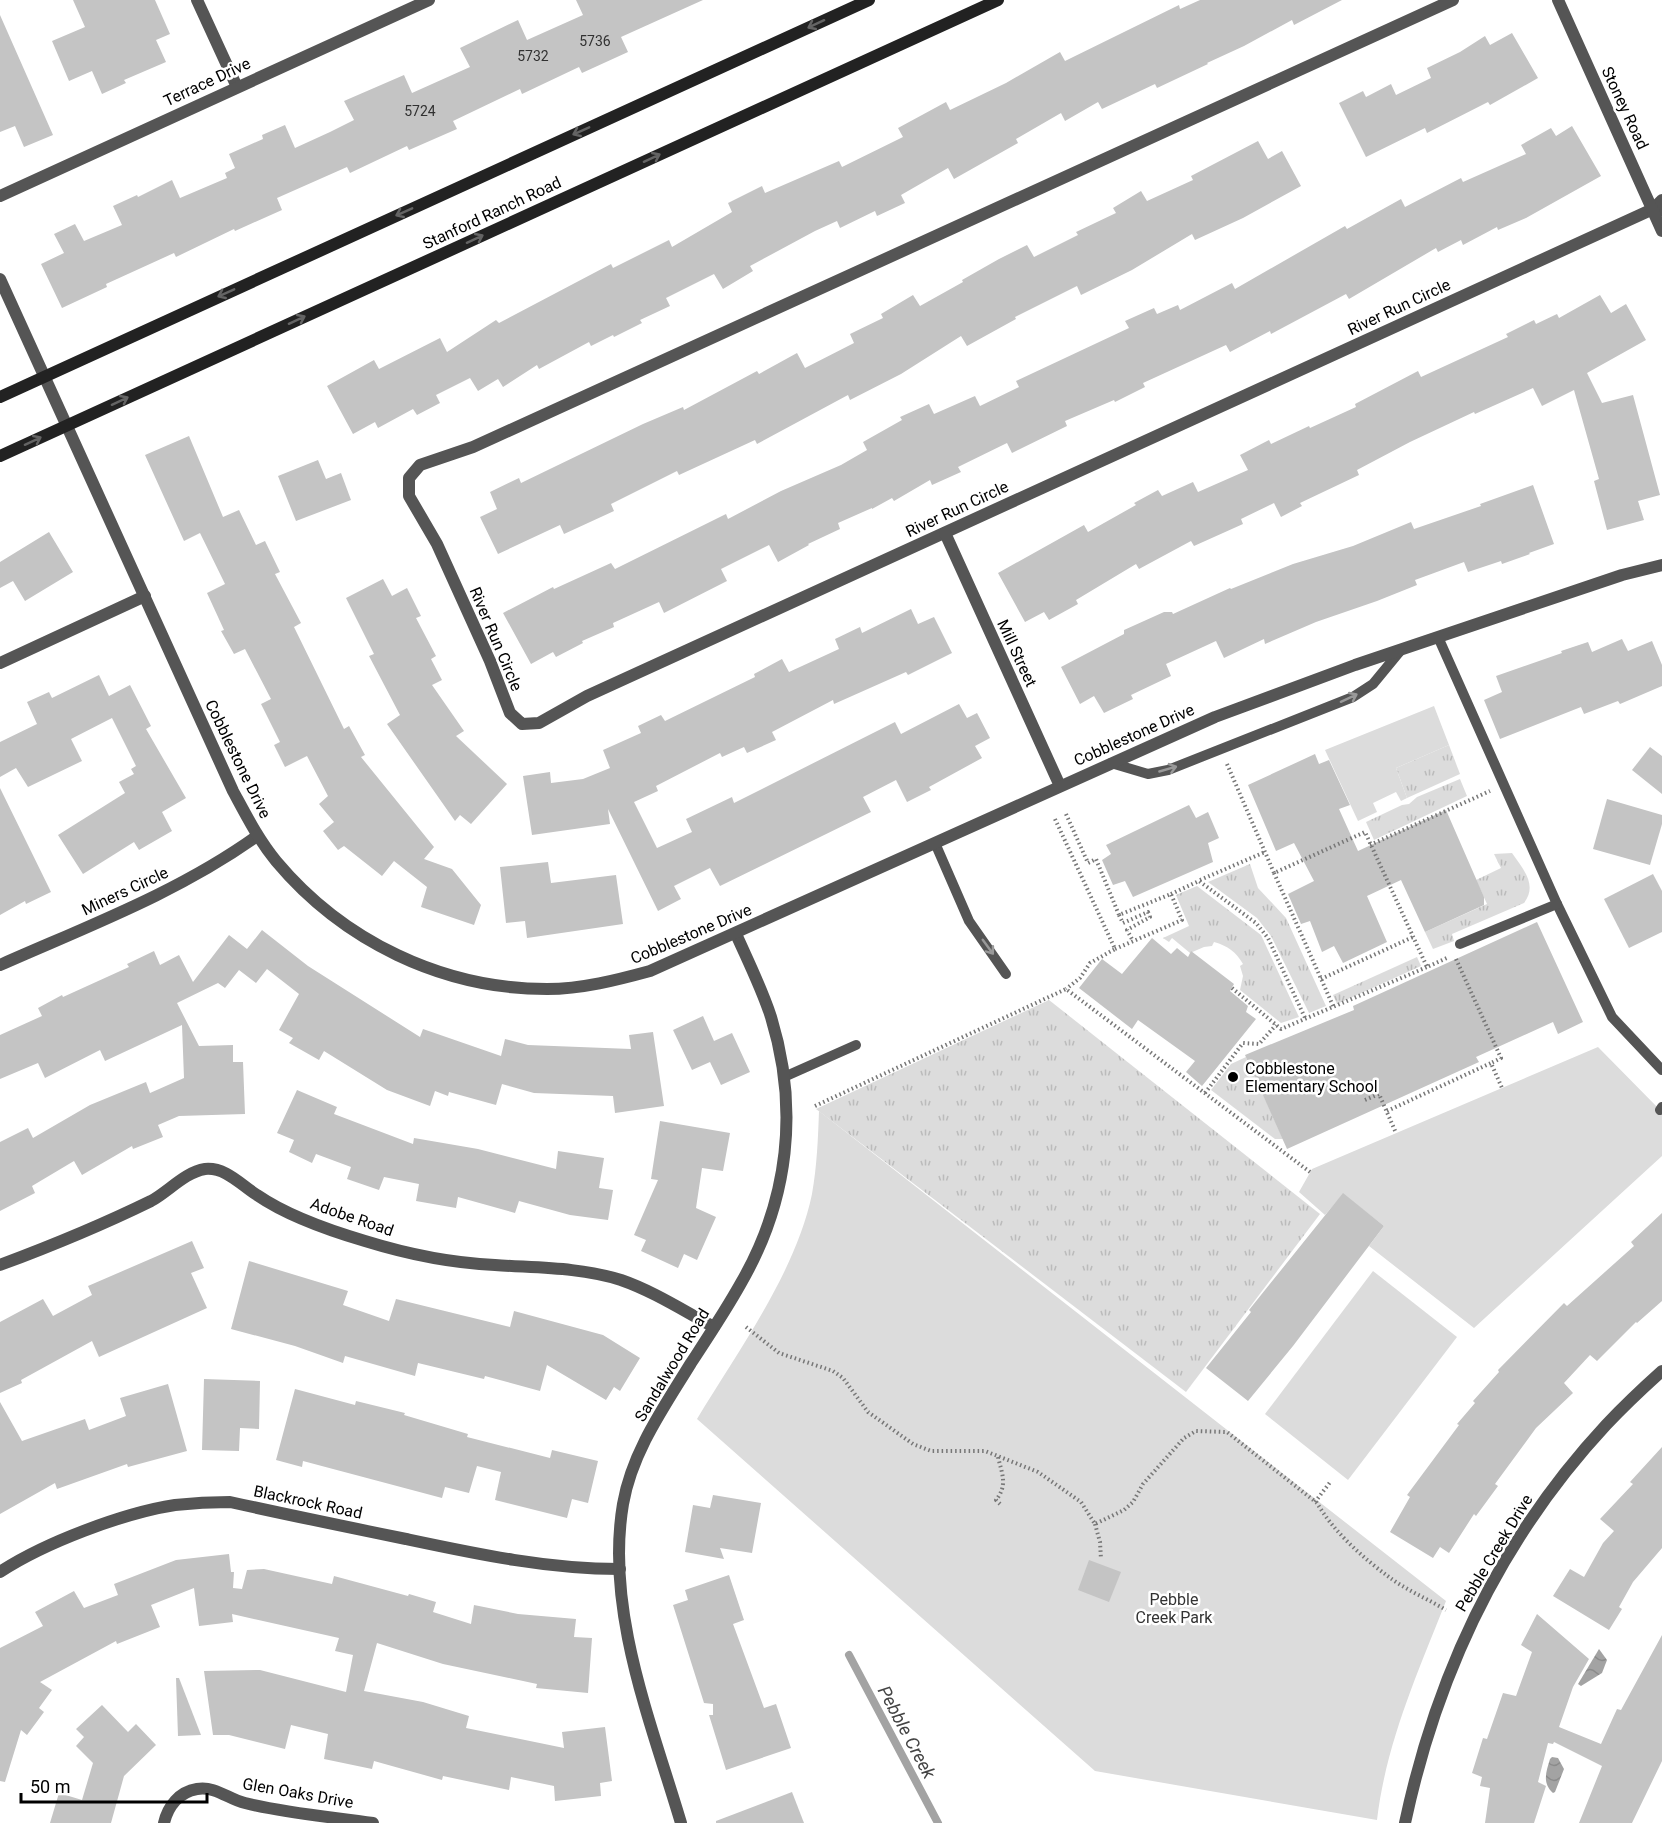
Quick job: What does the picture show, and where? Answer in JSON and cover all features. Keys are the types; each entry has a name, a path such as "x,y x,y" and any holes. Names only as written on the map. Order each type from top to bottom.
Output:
{"main road":[{"path":"0,397 869,0"},
{"name":"Stanford Ranch Road","path":"0,456 998,0"}],"street":[{"path":"197,0 237,87"},
{"name":"Terrace Drive","path":"0,196 429,0"},
{"name":"River Run Circle","path":"1453,0 473,447 420,465 409,478 409,496 442,554 490,661 510,713 522,724 539,723 587,696 1659,206"},
{"name":"Stoney Road","path":"1558,0 1659,206 1662,231"},
{"name":"Cobblestone Drive","path":"0,279 233,791 257,836 306,894 339,922 381,949 423,968 506,987 548,989 615,981 650,971 1215,717 1301,684 1438,637 1622,575 1662,565"},
{"name":"Mill Street","path":"945,533 1060,786"},
{"path":"0,663 145,596"},
{"name":"Miners Circle","path":"0,965 172,888 215,864 257,836"},
{"name":"Sandalwood Road","path":"681,1823 636,1671 621,1604 620,1535 624,1503 642,1447 742,1281 763,1237 784,1167 788,1132 782,1056 771,1015 736,934"},
{"name":"Adobe Road","path":"0,1265 127,1213 162,1195 194,1173 203,1169 214,1169 232,1176 257,1196 273,1204 327,1229 366,1242 451,1261 562,1268 600,1275 641,1289 714,1327"},
{"name":"Pebble Creek Drive","path":"1405,1823 1414,1781 1436,1709 1461,1644 1488,1589 1539,1507 1574,1463 1605,1425 1662,1371"},
{"name":"Blackrock Road","path":"0,1572 44,1547 113,1522 175,1505 206,1502 230,1503 521,1562 584,1569 620,1569"},
{"name":"Glen Oaks Drive","path":"164,1823 166,1814 178,1797 197,1789 214,1790 243,1803 373,1823"}],"lane":[{"path":"1438,637 1557,904 1612,1017 1662,1070"},
{"path":"1111,763 1148,774 1168,770 1353,697 1373,684 1401,650"},
{"path":"935,843 969,921 1006,974"},
{"path":"1460,944 1557,904"},
{"path":"784,1077 856,1046"}],"path":[{"path":"1230,769 1334,1008"},
{"path":"1370,845 1504,784"},
{"path":"1066,814 1088,863 1096,859 1123,923 1148,912 1150,917 1127,930 1133,941"},
{"path":"1055,819 1115,949"},
{"path":"1274,873 1365,832 1427,968"},
{"path":"1119,915 1265,852"},
{"path":"1199,881 1256,923 1268,938 1306,1020"},
{"path":"815,1106 1066,989 1080,978 1090,963 1115,949 1182,920 1171,894"},
{"path":"1321,979 1413,937"},
{"path":"1232,988 1281,1029 1454,955 1501,1058 1386,1111"},
{"path":"1066,989 1310,1172"},
{"path":"1205,1093 1243,1043 1259,1044 1276,1025"},
{"path":"1491,1063 1502,1088"},
{"path":"1365,1100 1379,1094 1396,1133"},
{"path":"746,1327 779,1353 833,1371 843,1378 868,1412 913,1444 931,1451 985,1451 1038,1472 1081,1502 1095,1524 1100,1542 1101,1559"},
{"path":"1095,1524 1124,1510 1133,1502 1143,1484 1184,1438 1196,1431 1227,1432 1315,1502 1353,1546 1389,1578 1446,1610"},
{"path":"997,1456 1003,1476 1003,1491 996,1500 1000,1504"},
{"path":"1315,1502 1331,1481"}],"green space":[{"path":"1434,706 1449,745 1396,768 1407,798 1401,801 1396,792 1373,803 1377,812 1358,821 1325,750"},
{"path":"1449,745 1460,774 1407,798 1396,768"},
{"path":"1460,779 1467,796 1374,840 1366,822"},
{"path":"1512,853 1529,883 1530,890 1524,903 1452,934 1454,941 1433,949 1425,932 1487,904 1476,880 1501,868 1494,854"},
{"path":"1250,864 1258,888 1286,918 1326,1006 1309,1013 1271,936 1257,918 1208,882"},
{"path":"1197,886 1261,935 1299,1017 1281,1023 1240,990 1243,976 1240,966 1243,964 1227,948 1214,942 1212,946 1190,953 1172,938 1169,942 1163,938 1189,926 1176,895"},
{"path":"1417,957 1421,966 1337,1004 1333,995"},
{"path":"1049,1000 1320,1214 1186,1392 816,1109"},
{"path":"1598,1047 1662,1112 1662,1156 1474,1328 1369,1246 1384,1226 1343,1194 1325,1215 1299,1192 1312,1169"},
{"path":"1246,1057 1283,1139 1275,1139 1211,1090 1231,1064"},
{"name":"Pebble Creek Park","path":"819,1111 1446,1601 1395,1736 1381,1791 1377,1820 1095,1771 697,1419 764,1310 793,1252 812,1194"},
{"path":"1373,1271 1457,1337 1348,1480 1265,1414"}],"water":[{"path":"1599,1649 1607,1660 1602,1673 1581,1686 1578,1684"},
{"path":"1552,1757 1558,1758 1564,1769 1553,1793 1547,1785 1546,1777"}],"building":[{"path":"73,0 155,0 170,34 156,40 166,62 124,80 126,83 102,94 92,71 69,81 52,41 85,27"},
{"path":"576,0 703,0 621,37 628,52 582,73 579,67 522,94 520,89 453,121 457,129 409,150 407,146 350,173 347,167 277,198 282,210 235,231 234,229 176,257 174,253 106,284 107,287 62,308 41,264 64,253 54,234 75,224 84,241 122,225 113,206 137,195 138,197 172,180 180,198 227,178 225,173 235,168 229,154 263,139 262,135 285,125 295,148 354,120 344,101 404,75 412,93 470,67 460,48 518,20 527,40 583,15"},
{"path":"1200,0 1342,0 1294,25 1292,20 1157,88 1155,84 1102,109 1098,102 1065,121 1061,113 1016,139 1018,143 954,179 948,168 901,195 905,203 877,216 875,211 840,228 837,221 815,231 750,266 753,271 723,289 714,274 666,298 670,306 640,320 642,323 591,346 589,342 539,369 537,365 503,387 498,379 478,391 470,378 436,395 440,403 417,415 413,409 378,428 375,422 353,434 327,386 374,360 379,369 440,338 447,352 496,320 499,323 611,264 613,268 669,240 672,247 732,212 728,203 762,186 765,193 839,161 842,167 903,137 898,128 946,102 950,110 1006,83 1060,52 1065,61 1179,5 1180,9"},
{"path":"0,15 53,135 24,147 15,126 0,132"},
{"path":"1512,33 1538,78 1490,105 1488,102 1427,133 1425,128 1366,157 1339,103 1363,91 1366,97 1391,84 1396,95 1431,78 1427,68 1460,52 1485,36 1490,45"},
{"path":"1572,126 1601,176 1526,218 1498,230 1497,227 1463,245 1461,240 1438,252 1436,248 1349,299 1346,294 1271,334 1270,331 1230,352 1226,345 1143,383 1145,387 1115,402 1114,400 1065,421 1067,426 1012,453 1007,443 958,467 961,472 932,485 930,480 894,501 892,498 838,523 840,529 778,562 769,545 721,569 727,581 664,613 659,602 613,623 614,627 582,641 583,643 556,657 553,652 531,664 503,613 553,587 554,589 611,563 615,569 726,514 728,519 781,491 841,465 867,450 863,442 902,420 900,417 929,404 934,414 975,396 980,406 1019,387 1016,381 1129,328 1125,321 1154,308 1157,314 1178,305 1180,310 1232,283 1235,289 1345,226 1347,229 1401,199 1405,207 1461,178 1463,182 1526,154 1521,145 1551,128 1556,136"},
{"path":"1258,141 1268,159 1282,151 1301,186 1243,218 1195,240 1192,234 1132,270 1081,295 1077,286 1015,317 1016,319 967,346 961,336 901,374 850,400 848,395 757,444 755,440 679,475 677,471 611,504 614,511 564,534 560,525 498,554 480,517 497,509 490,492 519,478 521,483 643,424 683,407 684,410 757,371 759,374 797,353 805,368 854,343 850,334 883,318 881,314 913,295 920,306 1027,245 1034,257 1078,235 1076,232 1116,213 1113,208 1141,191 1147,201 1193,180 1191,176"},
{"path":"1600,295 1611,313 1626,304 1646,340 1587,373 1602,403 1633,395 1660,495 1638,501 1644,520 1607,530 1594,481 1599,479 1574,390 1542,406 1533,388 1410,442 1357,470 1359,475 1300,503 1302,506 1281,517 1274,503 1241,519 1243,524 1194,546 1191,541 1139,569 1136,564 1076,600 1078,604 1049,620 1044,612 1025,622 998,573 1084,525 1088,532 1158,490 1162,496 1193,482 1198,492 1248,470 1240,455 1269,440 1271,444 1309,426 1310,428 1356,407 1355,404 1418,371 1421,377 1508,337 1506,334 1534,320 1536,324 1557,314 1559,318"},
{"path":"189,436 223,517 239,510 256,545 265,541 280,572 275,574 301,623 294,627 344,729 349,726 365,755 361,757 434,847 424,859 452,869 481,905 474,925 421,907 427,887 394,861 382,876 344,846 338,850 323,831 334,822 319,804 328,796 307,756 285,767 274,745 280,742 261,704 271,699 245,649 234,654 221,631 224,630 207,593 225,584 200,533 184,541 145,455"},
{"path":"318,460 326,479 341,473 351,500 296,521 278,476"},
{"path":"1533,485 1554,544 1530,554 1468,572 1464,562 1415,580 1417,585 1377,601 1316,622 1265,644 1264,639 1224,658 1216,641 1166,664 1171,676 1131,695 1133,699 1104,713 1094,696 1080,704 1061,667 1124,634 1124,630 1164,612 1173,614 1230,588 1293,564 1353,546 1411,522 1414,529"},
{"path":"49,532 73,572 25,601 13,581 0,588 0,562"},
{"path":"383,579 392,596 407,588 421,616 416,618 436,656 431,659 442,680 432,685 464,731 456,736 507,784 471,824 460,815 455,821 387,724 400,715 369,656 374,654 346,598"},
{"path":"911,609 918,624 934,617 952,653 908,675 906,672 834,704 833,700 772,732 776,740 747,753 744,747 722,757 720,753 656,786 658,791 634,802 657,848 692,832 686,819 732,797 734,803 895,722 901,734 959,704 967,718 977,713 990,738 975,746 982,758 929,787 931,790 907,802 896,780 863,797 871,812 720,886 710,868 674,886 681,899 658,911 608,809 610,824 532,835 523,776 550,772 551,783 583,779 610,768 603,750 641,733 638,726 661,715 665,721 755,677 754,674 782,659 789,672 839,649 835,639 860,627 862,633"},
{"path":"1622,639 1628,651 1652,641 1662,665 1662,686 1620,704 1618,701 1584,714 1581,707 1500,739 1484,700 1502,692 1496,676 1588,642 1592,652"},
{"path":"99,675 109,696 130,685 151,726 146,729 186,798 162,812 172,831 139,850 134,842 83,874 58,835 125,793 119,782 134,774 131,769 136,766 112,718 71,739 82,761 28,787 16,768 0,777 0,742 37,724 27,702 49,692 52,698"},
{"path":"1650,747 1662,756 1662,794 1632,770"},
{"path":"1315,754 1319,764 1329,760 1350,805 1339,809 1358,851 1446,810 1484,897 1484,905 1425,932 1401,880 1367,896 1387,942 1343,963 1334,946 1322,952 1310,921 1301,924 1288,894 1314,881 1294,843 1276,851 1248,785"},
{"path":"0,788 51,892 26,904 25,901 0,915"},
{"path":"1607,799 1662,815 1662,824 1650,865 1593,849"},
{"path":"1189,805 1196,818 1208,812 1219,838 1208,843 1213,862 1133,897 1125,881 1113,885 1102,860 1111,854 1106,845"},
{"path":"548,862 551,883 616,875 623,924 527,938 525,921 506,923 500,867"},
{"path":"1653,874 1662,891 1662,932 1629,948 1604,899"},
{"path":"1537,922 1583,1022 1558,1034 1553,1022 1476,1057 1479,1062 1287,1149 1245,1055 1354,1010 1353,1006"},
{"path":"262,930 308,966 420,1037 423,1029 501,1056 505,1039 528,1045 631,1049 629,1035 653,1032 664,1106 615,1113 613,1096 534,1093 502,1084 496,1105 449,1092 448,1096 435,1091 430,1106 387,1090 324,1051 319,1060 289,1043 293,1038 279,1030 299,994 267,969 256,983 239,970 225,988 218,983 177,1003 199,1046 233,1045 233,1062 243,1062 245,1114 179,1116 158,1125 163,1137 133,1149 132,1146 82,1175 74,1161 32,1186 35,1193 0,1211 0,1142 28,1128 33,1138 90,1105 146,1082 150,1093 184,1078 182,1025 105,1061 100,1050 45,1078 38,1063 0,1079 0,1035 42,1016 38,1008 62,995 63,997 129,967 127,964 154,951 160,965 179,955 193,982 229,935 247,949"},
{"path":"1152,938 1171,954 1177,948 1188,957 1191,951 1234,984 1230,991 1248,1006 1246,1012 1256,1019 1202,1086 1186,1072 1195,1061 1138,1020 1132,1029 1079,988 1102,959 1122,974"},
{"path":"703,1016 714,1041 732,1033 750,1072 721,1085 710,1062 692,1070 673,1030"},
{"path":"297,1090 337,1107 334,1114 413,1144 414,1138 478,1149 556,1169 558,1151 604,1158 599,1188 613,1190 608,1220 570,1215 519,1201 515,1213 458,1197 456,1208 416,1201 419,1184 384,1177 379,1190 347,1179 351,1167 316,1154 312,1163 289,1152 294,1140 277,1133"},
{"path":"660,1121 730,1133 723,1171 702,1168 696,1208 716,1217 697,1260 684,1254 678,1268 641,1251 646,1240 634,1235 658,1180 651,1179"},
{"path":"1343,1193 1384,1226 1248,1401 1206,1368 1251,1312 1249,1310"},
{"path":"1662,1213 1662,1301 1636,1322 1597,1361 1590,1355 1564,1383 1573,1393 1536,1428 1495,1484 1498,1486 1476,1516 1474,1514 1449,1553 1440,1547 1433,1558 1390,1532 1410,1497 1407,1495 1459,1425 1457,1424 1475,1403 1473,1401 1499,1372 1498,1370 1564,1303 1567,1306 1634,1246 1631,1242"},
{"path":"192,1241 204,1268 191,1273 207,1308 99,1357 92,1341 21,1380 22,1383 0,1393 0,1322 43,1299 53,1316 92,1295 88,1286"},
{"path":"249,1261 348,1291 343,1305 389,1321 396,1299 510,1327 514,1311 603,1335 640,1358 620,1391 614,1387 606,1400 547,1365 540,1391 485,1376 484,1379 418,1363 415,1376 345,1356 343,1363 295,1346 231,1329"},
{"path":"204,1379 260,1381 259,1429 240,1428 239,1451 202,1450"},
{"path":"168,1384 187,1451 128,1467 127,1464 57,1489 55,1483 0,1514 0,1402 22,1441 85,1419 89,1430 126,1416 120,1398"},
{"path":"295,1389 355,1405 356,1401 405,1413 404,1415 468,1434 467,1437 550,1458 552,1450 598,1461 588,1503 572,1499 567,1518 495,1500 501,1472 477,1466 469,1493 445,1487 442,1498 303,1461 302,1467 276,1460"},
{"path":"1662,1447 1662,1548 1633,1582 1619,1607 1622,1609 1609,1630 1553,1596 1570,1569 1584,1577 1603,1543 1614,1531 1600,1519 1633,1484 1630,1482"},
{"path":"713,1495 761,1503 752,1553 720,1548 724,1559 685,1552 693,1505 710,1508"},
{"path":"229,1554 231,1572 234,1572 233,1588 242,1589 247,1570 264,1569 332,1584 334,1576 408,1596 409,1594 436,1602 433,1612 471,1624 474,1605 518,1614 576,1619 574,1637 592,1638 588,1693 536,1688 537,1684 443,1664 377,1643 364,1691 423,1702 469,1716 466,1728 564,1748 562,1732 605,1727 612,1781 600,1783 601,1796 555,1801 554,1786 511,1777 509,1790 443,1776 442,1780 374,1761 372,1769 324,1759 328,1734 291,1725 285,1749 229,1735 213,1735 204,1671 260,1670 346,1692 353,1655 335,1651 339,1638 232,1614 233,1622 199,1626 194,1588 151,1605 160,1627 117,1644 116,1641 40,1682 52,1690 39,1708 44,1712 27,1735 21,1730 5,1782 0,1781 0,1648 43,1626 35,1612 74,1591 84,1608 118,1595 114,1584 176,1560"},
{"path":"1089,1560 1121,1572 1109,1602 1078,1590"},
{"path":"729,1575 744,1620 733,1624 764,1708 776,1704 791,1748 726,1770 709,1715 713,1715 713,1704 704,1703 673,1605 688,1600 685,1590"},
{"path":"1537,1614 1589,1659 1573,1687 1559,1727 1601,1744 1617,1709 1621,1710 1662,1635 1662,1761 1632,1823 1579,1823 1602,1766 1554,1742 1553,1744 1548,1743 1538,1782 1546,1786 1534,1823 1485,1823 1490,1788 1480,1786 1482,1777 1472,1773 1483,1738 1487,1739 1503,1693 1516,1696 1532,1652 1521,1645"},
{"path":"176,1678 179,1678 201,1735 178,1736"},
{"path":"102,1705 128,1732 136,1724 156,1745 124,1776 111,1823 50,1823 59,1793 82,1800 93,1763 76,1746 84,1737 76,1729"},
{"path":"792,1792 804,1823 716,1823 716,1821"}],"waterway":[{"name":"Pebble Creek","path":"849,1655 938,1823"}],"place":[{"name":"Cobblestone Elementary School","path":"1233,1077"}]}
